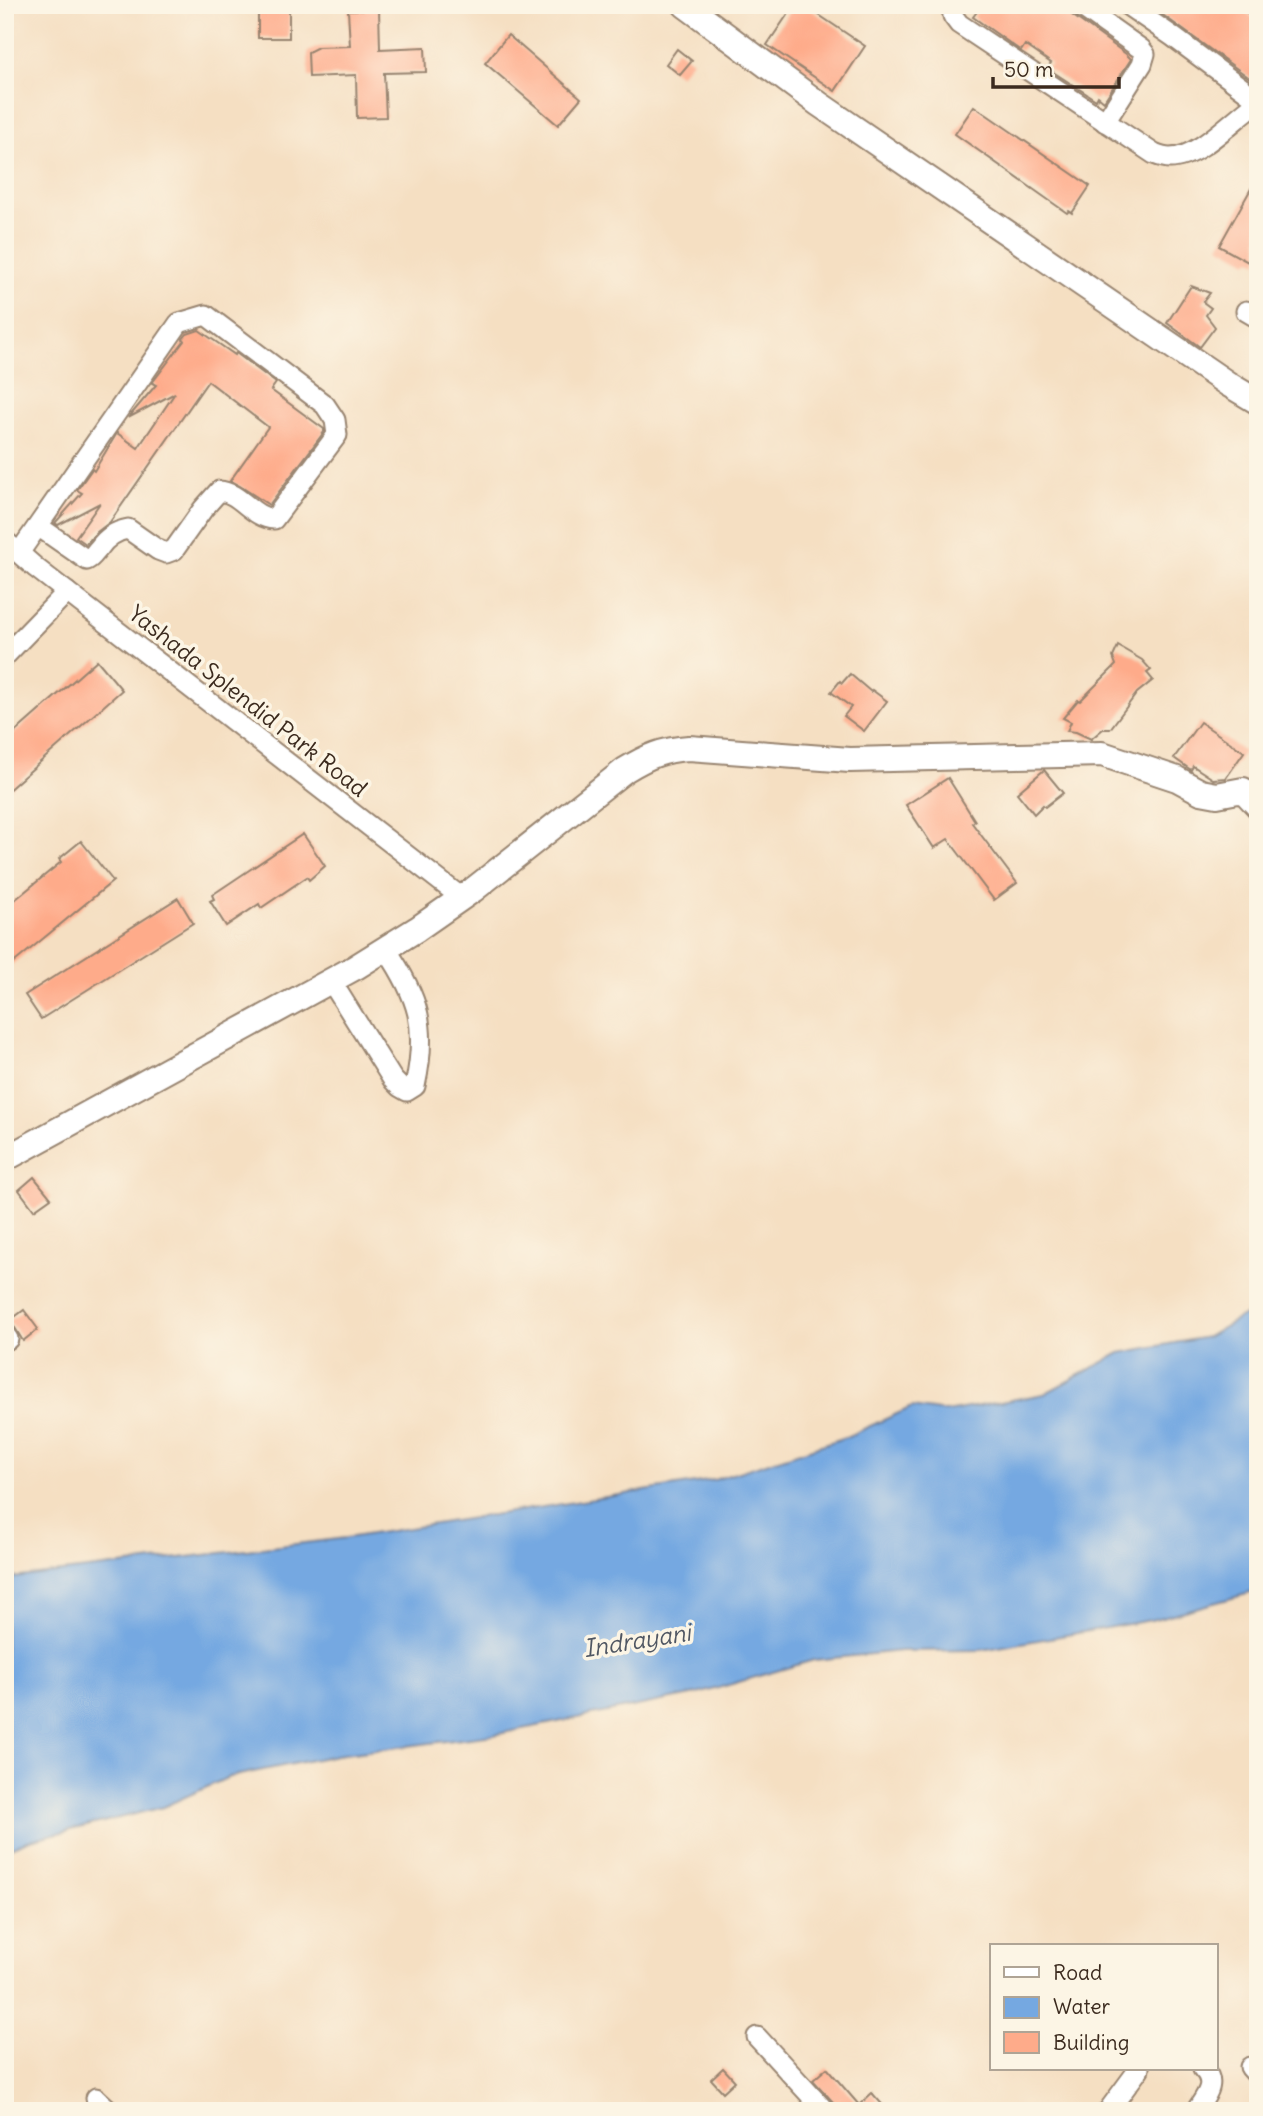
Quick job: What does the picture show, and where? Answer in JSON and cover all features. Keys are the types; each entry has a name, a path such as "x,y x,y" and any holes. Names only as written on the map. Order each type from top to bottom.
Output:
{"street":[{"path":"685,5 819,104 1258,402"},
{"path":"952,5 953,16 959,24 1154,154 1168,158 1196,150 1256,105 1172,36 1127,5"},
{"path":"1079,5 1145,54 1142,64 1105,122"},
{"path":"12,547 38,526 179,323 206,315 325,405 335,420 337,435 274,519 264,519 228,491 219,491 173,550 166,553 158,550 128,528 118,531 100,545 87,561 38,526"},
{"name":"Yashada Splendid Park Road","path":"12,547 462,898"},
{"path":"5,656 67,592"},
{"path":"5,1159 386,949 462,898 625,770 666,750 688,748 850,760 1102,754 1177,779 1201,792 1217,795 1253,794"},
{"path":"331,981 389,1074 407,1091 415,1086 421,1027 406,979 386,949"},
{"path":"757,2037 825,2111"},
{"path":"1108,2111 1138,2070"},
{"path":"1196,2111 1209,2091 1211,2082 1204,2070"}],"water":[{"name":"Indrayani","path":"1258,1307 1258,1591 1151,1620 982,1650 901,1651 814,1660 701,1693 493,1735 336,1755 229,1777 163,1807 30,1840 5,1850 5,1579 346,1538 714,1480 846,1437 912,1407 946,1412 1044,1394 1120,1353 1207,1337"}],"building":[{"path":"258,5 289,5 289,38 258,38"},
{"path":"794,5 804,5 865,46 835,91 767,45"},
{"path":"982,5 1058,5 1131,59 1104,101 1098,96 1096,100 1047,68 1051,63 1025,45 1021,51 973,17"},
{"path":"1149,5 1236,5 1258,21 1258,84"},
{"path":"379,9 380,49 425,47 426,72 384,73 386,117 357,118 356,75 309,77 308,52 318,47 350,46 348,10"},
{"path":"508,35 581,98 558,125 485,63"},
{"path":"677,49 692,61 680,75 666,64"},
{"path":"974,106 1090,186 1072,213 1067,213 955,134"},
{"path":"1258,176 1258,263 1250,259 1248,262 1219,246"},
{"path":"1191,286 1210,293 1203,302 1211,308 1206,315 1215,327 1200,347 1167,323"},
{"path":"199,330 276,383 271,390 324,429 324,432 269,505 230,481 268,427 208,381 110,522 86,544 76,537 100,503 58,525 55,523 82,493 77,490 92,469 94,471 117,433 138,448 175,393 128,418 156,385 152,383 187,334"},
{"path":"1118,646 1142,660 1151,670 1147,673 1153,680 1137,693 1110,729 1103,729 1091,739 1067,731 1071,722 1063,718 1078,700 1116,665 1113,657"},
{"path":"97,660 122,690 5,793 5,741"},
{"path":"850,674 871,692 872,690 887,701 864,731 844,716 851,707 831,692"},
{"path":"1200,722 1244,752 1226,778 1213,779 1193,766 1191,770 1174,758"},
{"path":"1044,770 1063,793 1034,814 1017,793"},
{"path":"948,778 975,821 972,823 1017,883 994,900 948,839 934,848 906,805"},
{"path":"303,834 325,866 309,880 307,877 261,908 259,904 226,926 210,901 214,899 212,895"},
{"path":"81,841 113,881 5,970 5,908 61,862 59,859"},
{"path":"178,898 193,923 41,1019 25,995"},
{"path":"34,1177 51,1198 34,1210 19,1190"},
{"path":"24,1310 38,1329 23,1341 8,1322"},
{"path":"723,2068 735,2081 723,2092 711,2079"},
{"path":"827,2068 859,2105 872,2093 888,2111 837,2111 834,2103 813,2080"}]}
